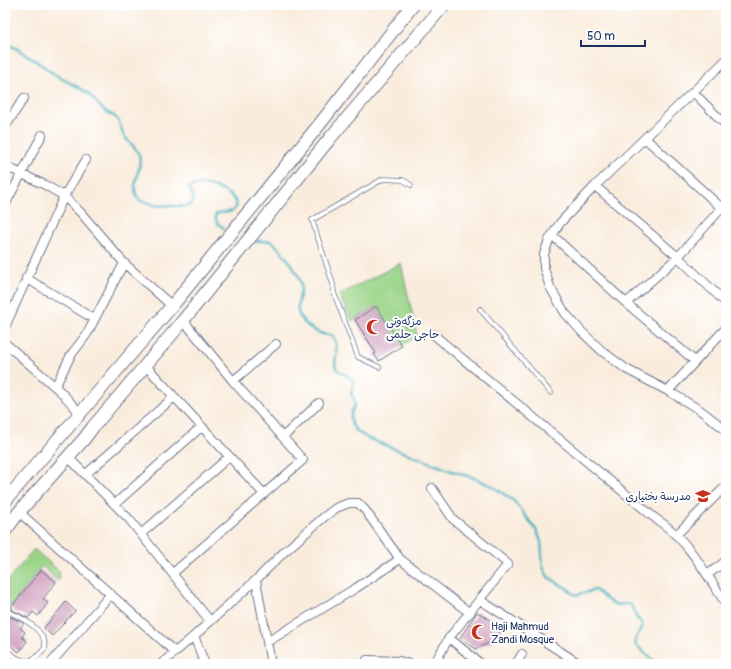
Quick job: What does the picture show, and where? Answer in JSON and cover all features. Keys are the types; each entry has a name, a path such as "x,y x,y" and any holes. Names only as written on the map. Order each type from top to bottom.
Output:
{"main road":[{"path":"5,501 79,412 172,306 319,125 413,5"},
{"path":"5,531 19,512 146,366 331,137 444,5"},
{"path":"319,125 331,137"}],"street":[{"path":"726,60 646,139 595,186 560,223 549,240 544,254 544,268 550,287 565,312 582,332 626,369 700,410 726,430"},
{"path":"693,92 726,125"},
{"path":"5,127 24,98"},
{"path":"5,204 42,135"},
{"path":"626,303 678,257 724,208 646,139"},
{"path":"5,327 64,196 86,160"},
{"path":"5,166 64,196 81,213 124,263 172,306"},
{"path":"595,186 678,257 726,303"},
{"path":"552,235 626,303 695,361"},
{"path":"55,387 71,355 87,334 124,263"},
{"path":"26,278 94,319"},
{"path":"173,573 303,460 183,320"},
{"path":"668,391 726,328"},
{"path":"434,335 640,506 668,527 685,544 726,604"},
{"path":"5,343 55,387 79,412"},
{"path":"234,381 276,344"},
{"path":"146,366 264,494"},
{"path":"86,474 174,398"},
{"path":"283,437 319,403"},
{"path":"115,504 201,427"},
{"path":"68,457 115,504 141,534 210,621"},
{"path":"141,534 229,457"},
{"path":"676,535 726,486"},
{"path":"432,488 453,519 508,564 449,638 434,664"},
{"path":"161,664 194,636 324,517 336,508 349,503 358,503 365,510 400,559 470,613"},
{"path":"19,512 175,652"},
{"path":"267,642 356,588 400,559"},
{"path":"707,575 726,561"},
{"path":"256,580 271,664"},
{"path":"50,664 111,594"},
{"path":"480,600 580,664"},
{"path":"194,636 205,664"},
{"path":"449,638 481,664"},
{"path":"516,664 522,654"},
{"path":"367,660 399,661 410,664"}],"lane":[{"path":"378,367 358,357 334,293 333,284 312,220 383,179 403,180 411,185"},
{"path":"480,309 551,393"},
{"path":"5,611 20,617 42,635 46,642 45,648 32,661 27,662 20,660 5,650"}],"green space":[{"path":"401,263 417,335 402,346 376,307 352,321 339,295"},
{"path":"34,549 59,571 60,577 58,581 42,566 11,607 5,603 5,584"}],"building":[{"name":"مزگەوتی حاجی حلمی","path":"376,306 402,346 379,361 374,354 376,353 355,320"},
{"path":"41,570 56,582 43,599 48,603 38,616 33,612 28,618 12,610 13,609 11,607"},
{"path":"66,602 75,611 52,636 44,628"},
{"path":"477,612 503,628 495,640 476,649 460,638"},
{"path":"8,616 24,623 20,628 25,632 22,637 27,641 19,652 5,641 5,619"}],"waterway":[{"path":"5,43 24,53 58,76 86,92 102,109 117,119 124,136 139,155 140,161 135,190 140,201 158,206 188,206 193,200 189,188 196,185 214,187 231,196 235,201 236,206 232,211 216,214 215,217 218,224 224,228"},
{"path":"253,241 269,241 274,243 282,252 294,268 300,280 301,288 298,311 302,320 314,330 332,335 336,342 335,366 338,370 352,379 353,382 351,393 355,405 350,419 354,429 367,438 492,486 514,501 537,531 541,542 543,567 548,577 576,595 595,590 611,603 618,605 630,604 636,617 642,623 642,627 635,640 636,645 654,661 672,664"}],"place":[{"name":"مزگەوتی حاجی حلمی","path":"374,327"},
{"name":"مدرسة بختيارى","path":"703,496"},
{"name":"Haji Mahmud Zandi Mosque","path":"479,632"}]}
